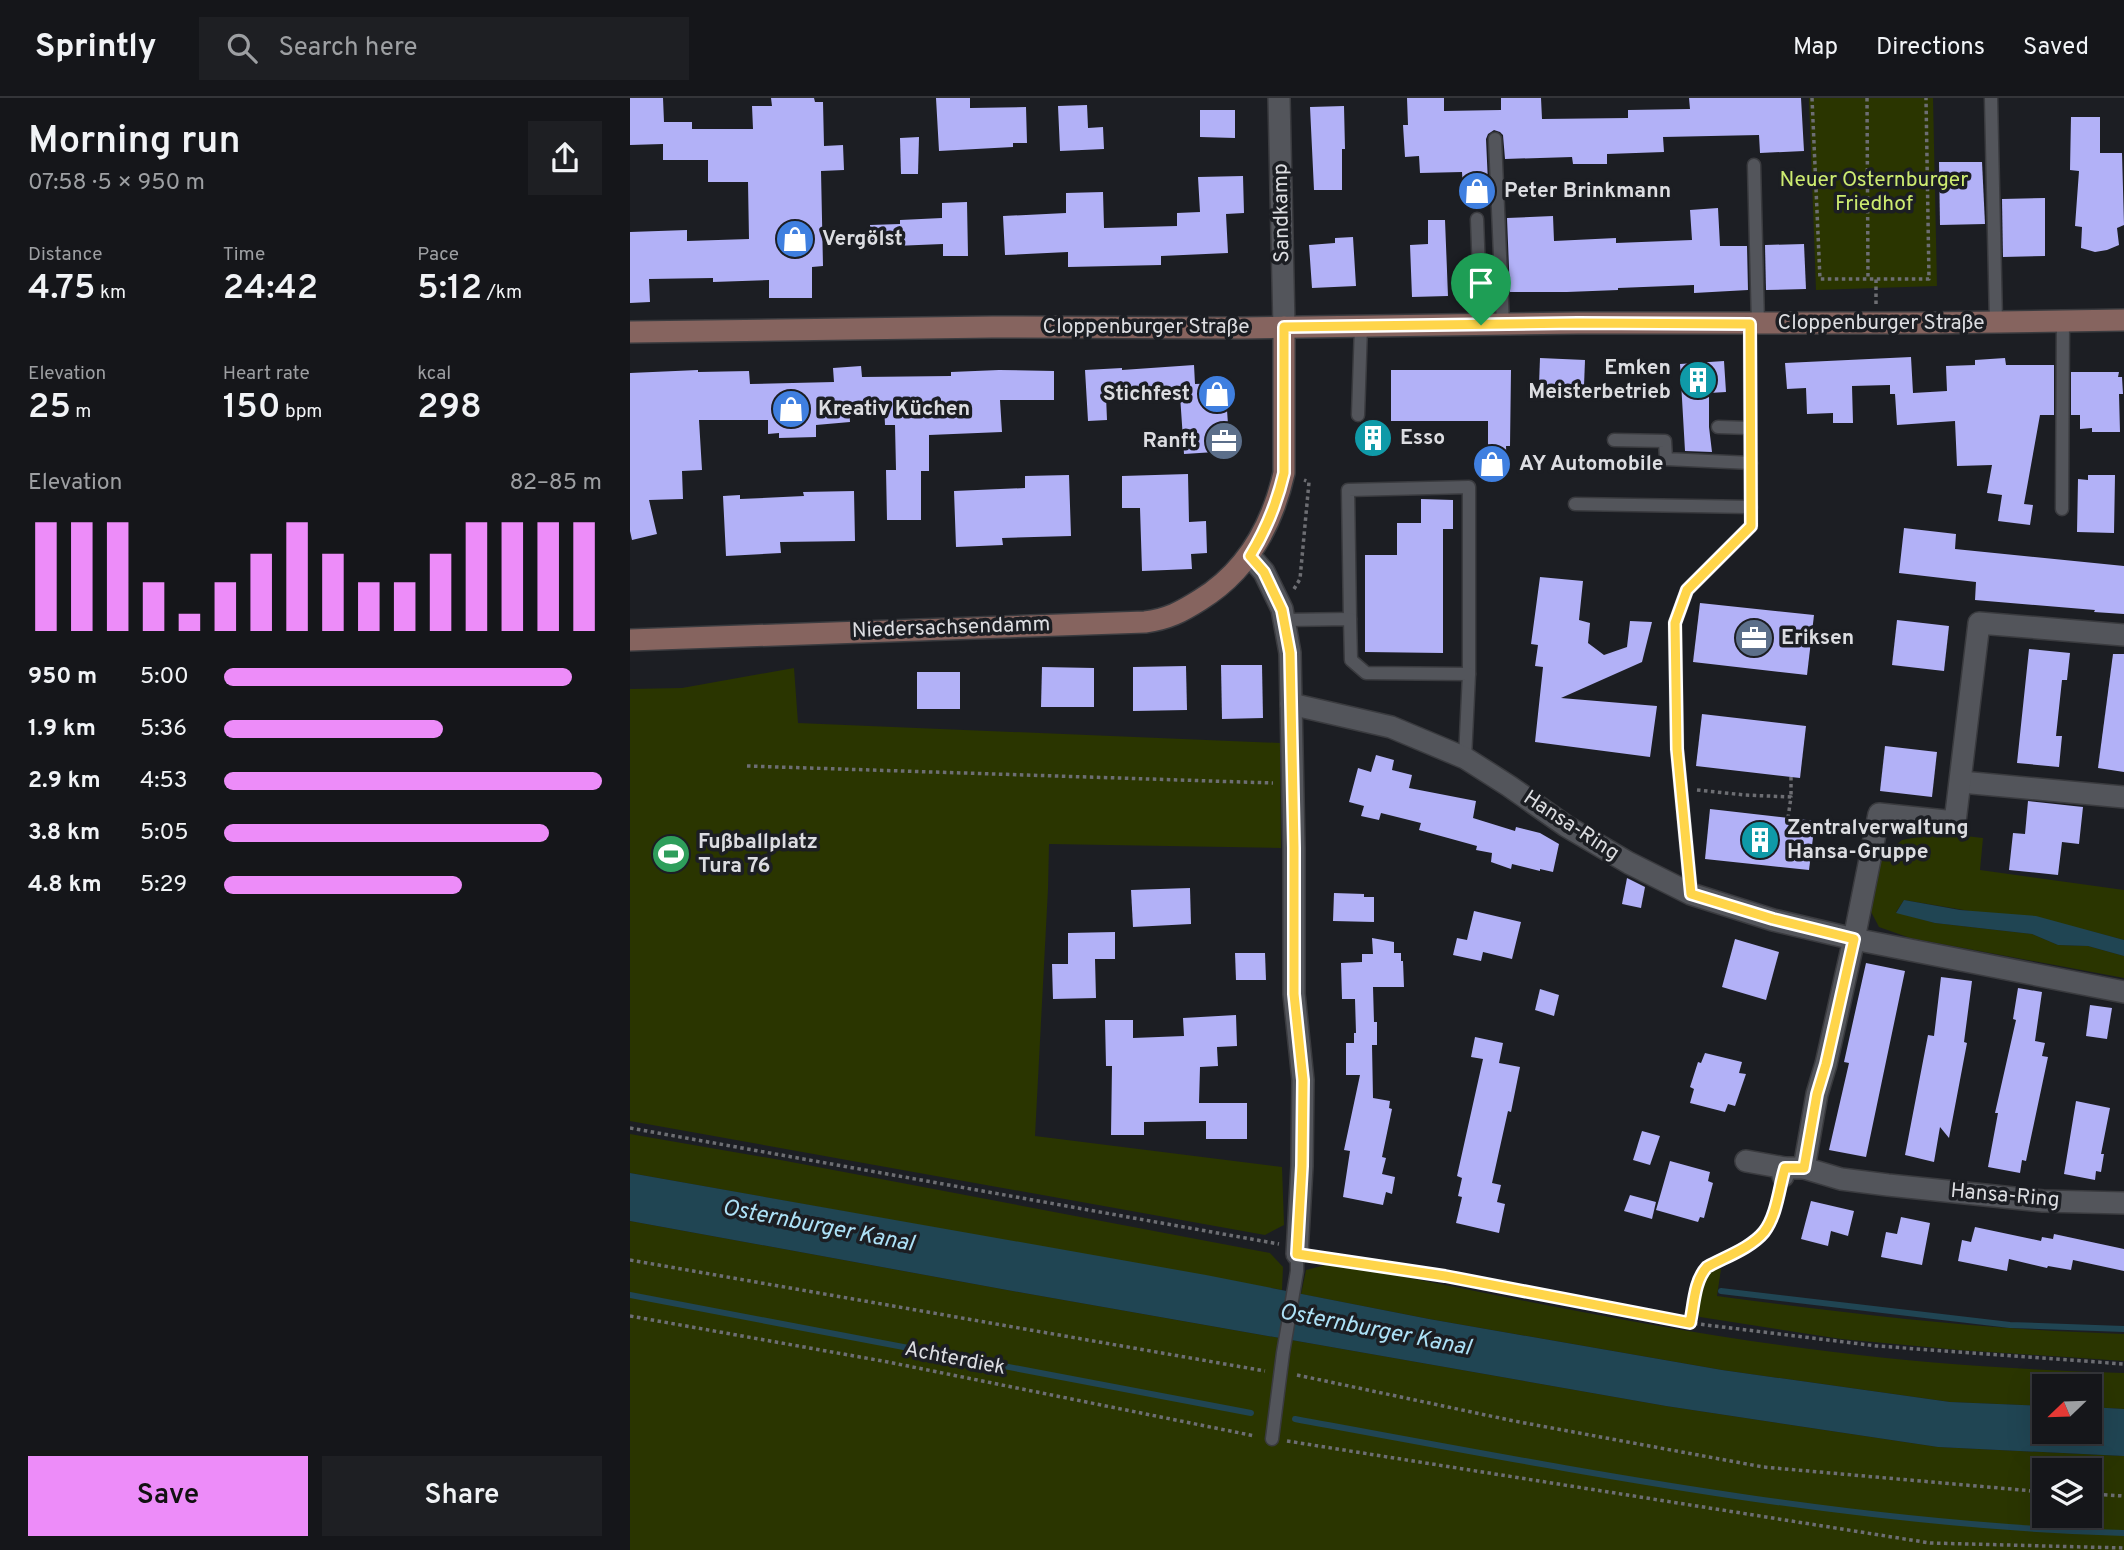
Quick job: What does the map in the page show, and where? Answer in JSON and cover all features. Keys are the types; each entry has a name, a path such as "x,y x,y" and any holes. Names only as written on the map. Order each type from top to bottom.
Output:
{"main road":[{"name":"Cloppenburger Straße","path":"630,332 2124,320"},
{"name":"Niedersachsendamm","path":"630,640 1145,622 1166,619 1225,583 1250,556 1264,533 1284,473 1284,327"}],"street":[{"name":"Sandkamp","path":"1279,98 1284,327"},
{"path":"1250,556 1264,572 1282,610 1287,610 1290,653 1294,994 1303,1080 1297,1263"},
{"path":"1791,1171 1826,1064 1879,814 1955,822 1979,623 2124,635"},
{"name":"Hansa-Ring","path":"1291,704 1391,727 1465,758 1566,826 1629,863 1691,894 1773,919 1854,939 2124,992"},
{"path":"1961,782 2124,797"},
{"name":"Hansa-Ring","path":"1746,1161 1791,1171 1888,1185 2043,1201 2124,1203"}],"lane":[{"path":"1991,98 1996,322"},
{"path":"1494,139 1503,324"},
{"path":"1691,894 1677,749 1675,623 1687,590 1751,526 1754,165"},
{"path":"1477,219 1481,325"},
{"path":"2062,509 2063,321"},
{"path":"1358,415 1361,326"},
{"path":"1718,427 1750,428"},
{"path":"1614,440 1665,441 1665,459 1751,463"},
{"path":"1465,758 1469,674 1469,487 1348,490 1351,660 1366,673 1469,674"},
{"path":"1575,504 1751,507"},
{"path":"1287,610 1350,619"},
{"path":"1272,1439 1297,1263"}],"path":[{"path":"1812,98 1819,279 1929,278 1926,98"},
{"path":"1867,98 1868,279"},
{"path":"1284,473 1309,482 1300,579 1287,610"},
{"path":"747,766 1293,783"},
{"path":"1788,818 1791,777"},
{"path":"1681,788 1791,797"},
{"path":"630,1128 1279,1244 1297,1263 1445,1276 1690,1323 1877,1346 2124,1364"},
{"path":"1690,1323 1702,1273 1707,1267 1763,1233 1771,1221 1791,1171"},
{"path":"630,1260 1259,1371 1280,1371 1514,1421 1763,1467 2032,1491"},
{"name":"Achterdiek","path":"630,1316 888,1362 1272,1439 1930,1543 2124,1548"},
{"path":"2102,1495 2124,1496"}],"green space":[{"name":"Neuer Osternburger Friedhof","path":"1809,98 1933,98 1937,286 1816,290"},
{"path":"794,668 798,723 1280,743 1281,848 1049,844 1035,1136 1282,1167 1284,1225 1265,1235 630,1121 630,689 682,688"},
{"path":"1939,833 1983,838 1980,870 2124,890 2124,940 2090,931 1904,900 1896,912 1935,923 2032,934 2058,945 2088,946 2124,956 2124,978 1910,938 1879,927 1869,908 1877,862 1902,840"},
{"path":"630,1134 1270,1253 1283,1267 1282,1290 630,1173"},
{"path":"630,1221 1666,1406 1938,1447 2124,1456 2124,1550 630,1550"},
{"path":"1333,1263 1582,1312 1771,1344 1942,1363 2124,1373 2124,1409 2102,1408 2102,1374 2032,1374 2032,1405 1950,1402 1722,1370 1301,1294 1306,1270"},
{"path":"1710,1269 1721,1269 1717,1296 1920,1320 2124,1334 2124,1361 1841,1339 1700,1317 1697,1298 1703,1279"}],"water":[{"path":"1904,900 1960,910 2036,916 2124,940 2124,956 2088,946 2058,945 2032,934 1935,923 1896,913"},
{"name":"Osternburger Kanal","path":"630,1173 1722,1370 1950,1402 2032,1405 2032,1444 2102,1444 2102,1408 2124,1409 2124,1456 1938,1447 1666,1406 630,1221"}],"building":[{"path":"630,98 663,98 664,122 692,122 692,129 753,129 752,106 772,106 771,98 814,98 815,102 823,102 824,146 843,145 844,170 821,171 823,266 812,267 812,298 769,298 769,280 713,282 713,278 649,279 650,302 630,303 630,232 687,230 687,241 749,239 748,182 708,182 708,160 663,160 663,144 630,145"},
{"path":"936,98 970,98 970,108 1026,107 1027,143 1013,143 1013,147 939,151"},
{"path":"1407,98 1444,98 1444,111 1501,110 1501,98 1541,98 1542,119 1628,118 1628,110 1690,109 1689,98 1801,98 1804,151 1760,153 1759,135 1663,137 1664,152 1607,154 1607,164 1573,164 1572,157 1505,159 1503,135 1494,130 1486,139 1489,205 1464,206 1462,172 1420,173 1419,156 1405,157 1403,125 1408,125"},
{"path":"1087,105 1088,128 1103,127 1104,149 1060,151 1058,106"},
{"path":"1344,106 1342,190 1314,190 1310,107"},
{"path":"1200,110 1235,110 1235,138 1200,137"},
{"path":"2071,117 2100,117 2100,153 2122,153 2124,225 2117,228 2119,245 2107,250 2095,252 2081,248 2082,227 2075,226 2079,171 2070,170"},
{"path":"919,137 918,174 901,174 900,138"},
{"path":"1939,162 1982,162 1985,224 1940,225"},
{"path":"1243,176 1244,213 1226,214 1228,253 1161,256 1161,265 1068,267 1068,252 1005,255 1003,216 1066,213 1066,193 1103,192 1104,228 1177,226 1177,213 1200,212 1198,177"},
{"path":"2045,198 2045,256 2003,257 2002,199"},
{"path":"967,202 968,256 943,256 943,244 870,247 870,225 942,218 942,203"},
{"path":"1718,208 1720,246 1747,246 1748,290 1694,293 1694,285 1567,292 1510,292 1507,218 1553,216 1554,241 1616,238 1616,243 1692,240 1690,210"},
{"path":"1428,220 1445,220 1448,296 1412,297 1410,245 1428,244"},
{"path":"1353,237 1356,286 1312,288 1309,245 1335,243 1335,238"},
{"path":"1804,244 1806,289 1766,290 1765,245"},
{"path":"1911,357 1913,393 1947,391 1946,366 1975,365 1975,360 2005,358 2006,365 2054,365 2054,415 2040,415 2024,504 2033,505 2030,525 1998,521 2002,495 1987,493 1992,465 1957,466 1955,421 1897,425 1895,394 1890,394 1890,385 1852,386 1853,423 1833,423 1833,413 1807,414 1806,388 1787,389 1785,363"},
{"path":"1540,358 1585,360 1584,386 1539,385"},
{"name":"Emken Meisterbetrieb","path":"1724,361 1726,392 1709,393 1712,452 1685,451 1680,364"},
{"path":"1194,365 1195,384 1225,383 1230,451 1184,454 1180,395 1152,396 1151,393 1106,396 1107,420 1088,421 1085,370"},
{"path":"861,366 862,377 951,376 951,372 999,370 1054,371 1054,400 1000,400 1002,432 929,435 929,471 921,471 921,520 887,520 886,470 896,470 895,425 885,425 884,403 849,406 850,422 816,425 816,437 779,438 779,433 768,434 768,420 699,420 702,470 682,471 683,499 649,500 657,534 632,540 630,373 749,371 750,384 834,382 833,368"},
{"path":"1391,370 1511,370 1507,473 1478,473 1478,455 1488,455 1488,421 1391,421"},
{"path":"2071,372 2119,372 2123,394 2119,394 2120,432 2080,429 2080,415 2071,415"},
{"name":"Esso","path":"1355,429 1391,429 1391,447 1356,448"},
{"path":"1188,474 1189,522 1206,521 1207,553 1191,554 1192,569 1142,571 1140,508 1122,508 1122,476"},
{"path":"1069,475 1071,536 1002,538 1003,545 956,547 954,491 1025,488 1025,476"},
{"path":"2088,475 2115,475 2114,533 2077,532 2078,479 2088,480"},
{"path":"854,491 855,541 780,542 781,553 726,556 723,496 740,495 740,499 804,496 803,492"},
{"path":"1421,499 1453,500 1453,529 1443,529 1443,653 1365,652 1365,555 1397,555 1397,523 1421,523"},
{"path":"1904,528 1956,534 1955,549 2124,566 2124,614 1975,600 1976,582 1899,573"},
{"path":"1540,577 1583,581 1579,620 1590,623 1588,643 1604,655 1627,647 1630,621 1652,622 1642,662 1561,698 1657,706 1650,757 1535,742 1543,667 1535,666 1538,645 1531,644"},
{"name":"Eriksen","path":"1700,603 1814,615 1807,675 1693,662"},
{"path":"1897,620 1949,626 1944,671 1892,665"},
{"path":"2029,649 2070,653 2067,680 2062,680 2056,736 2062,736 2059,767 2017,763"},
{"path":"2113,654 2124,654 2124,772 2098,768"},
{"path":"1221,665 1262,665 1263,718 1222,719"},
{"path":"1186,666 1187,710 1133,711 1133,667"},
{"path":"1042,667 1094,668 1094,707 1041,707"},
{"path":"917,672 960,672 960,709 917,709"},
{"path":"1702,714 1806,726 1800,778 1696,766"},
{"path":"1885,746 1937,752 1932,797 1880,791"},
{"path":"1376,755 1394,760 1392,770 1412,775 1409,788 1476,801 1473,818 1515,831 1516,827 1540,833 1559,844 1553,872 1512,864 1511,869 1491,862 1492,853 1476,850 1477,846 1419,830 1421,823 1381,813 1379,820 1361,816 1364,806 1349,802 1358,768 1371,772"},
{"path":"2028,801 2083,807 2079,844 2062,842 2058,875 2009,870 2013,833 2025,834"},
{"name":"Zentralverwaltung Hansa-Gruppe","path":"1710,809 1815,821 1809,870 1705,859"},
{"path":"1627,878 1645,887 1641,908 1622,904"},
{"path":"1190,888 1191,924 1133,927 1131,890"},
{"path":"1334,893 1374,897 1374,922 1333,921"},
{"path":"1474,911 1521,922 1512,959 1483,952 1481,961 1453,955 1457,938 1467,940"},
{"path":"1115,932 1115,959 1095,959 1096,998 1053,999 1052,964 1068,964 1068,933"},
{"path":"1372,938 1394,942 1394,953 1401,953 1403,961 1404,987 1373,987 1377,1045 1372,1045 1373,1098 1390,1101 1389,1108 1392,1109 1382,1157 1386,1158 1382,1174 1395,1177 1392,1194 1386,1192 1383,1205 1343,1197 1350,1151 1344,1150 1360,1075 1346,1075 1346,1043 1354,1043 1356,1033 1355,999 1342,999 1341,963 1362,962 1362,954 1373,954"},
{"path":"1735,939 1779,952 1766,1000 1722,987"},
{"path":"1235,953 1265,953 1266,980 1236,980"},
{"path":"1866,963 1905,971 1866,1157 1829,1150 1849,1063 1844,1062"},
{"path":"1941,977 1972,981 1964,1042 1967,1043 1949,1138 1940,1127 1934,1162 1905,1155 1928,1035 1934,1036"},
{"path":"2018,988 2042,992 2035,1041 2045,1043 2042,1056 2048,1057 2026,1161 2022,1160 2020,1173 1988,1167 1998,1113 1995,1113 2016,1020 2013,1019"},
{"path":"1540,989 1559,995 1554,1016 1535,1010"},
{"path":"2090,1005 2112,1008 2107,1039 2086,1036"},
{"path":"1236,1015 1237,1046 1217,1047 1218,1066 1200,1067 1199,1103 1247,1103 1247,1139 1206,1139 1206,1121 1144,1122 1144,1135 1111,1135 1112,1066 1106,1066 1105,1020 1133,1020 1133,1038 1184,1036 1183,1018"},
{"path":"1475,1037 1503,1043 1499,1063 1520,1067 1492,1183 1501,1185 1497,1202 1505,1204 1499,1233 1456,1223 1462,1197 1458,1196 1462,1178 1457,1176 1483,1059 1471,1057"},
{"path":"1705,1053 1742,1062 1739,1073 1746,1074 1735,1106 1728,1104 1725,1112 1690,1103 1694,1089 1690,1087 1698,1062 1701,1063"},
{"path":"2076,1101 2110,1108 2101,1154 2104,1154 2101,1172 2096,1171 2095,1180 2064,1174"},
{"path":"1642,1131 1660,1136 1650,1165 1633,1160"},
{"path":"1670,1161 1710,1172 1708,1181 1713,1183 1704,1218 1700,1217 1698,1222 1656,1210"},
{"path":"1630,1195 1656,1202 1652,1219 1624,1211"},
{"path":"1811,1201 1854,1211 1848,1236 1831,1231 1828,1246 1801,1239"},
{"path":"1901,1217 1930,1223 1922,1265 1881,1257 1886,1232 1897,1234"},
{"path":"1975,1227 2041,1241 2042,1237 2053,1239 2054,1234 2124,1249 2124,1271 2073,1260 2071,1270 2047,1268 2009,1259 2007,1271 1958,1261 1962,1240 1971,1242"}],"waterway":[{"path":"1721,1291 2010,1325 2124,1329"},
{"path":"630,1295 1251,1413"},
{"path":"1295,1419 1604,1475 1811,1507 2020,1528 2124,1533"}],"place":[{"name":"Peter Brinkmann","path":"1477,191"},
{"name":"Vergölst","path":"795,239"},
{"name":"Emken Meisterbetrieb","path":"1698,380"},
{"name":"Stichfest","path":"1217,394"},
{"name":"Kreativ Küchen","path":"791,409"},
{"name":"Esso","path":"1373,438"},
{"name":"Ranft","path":"1224,441"},
{"name":"AY Automobile","path":"1492,464"},
{"name":"Eriksen","path":"1754,638"},
{"name":"Zentralverwaltung Hansa-Gruppe","path":"1760,840"},
{"name":"Fußballplatz Tura 76","path":"671,854"}],"route":[{"path":"1750,324 1751,526 1687,590 1675,623 1677,749 1691,894 1773,919 1854,939 1817,1094 1804,1168 1785,1168 1771,1221 1763,1233 1707,1267 1702,1273 1690,1323 1445,1276 1297,1254 1303,1080 1294,994 1290,653 1282,610 1264,572 1250,556 1264,533 1284,473 1284,327 1481,325 1750,324"}]}
